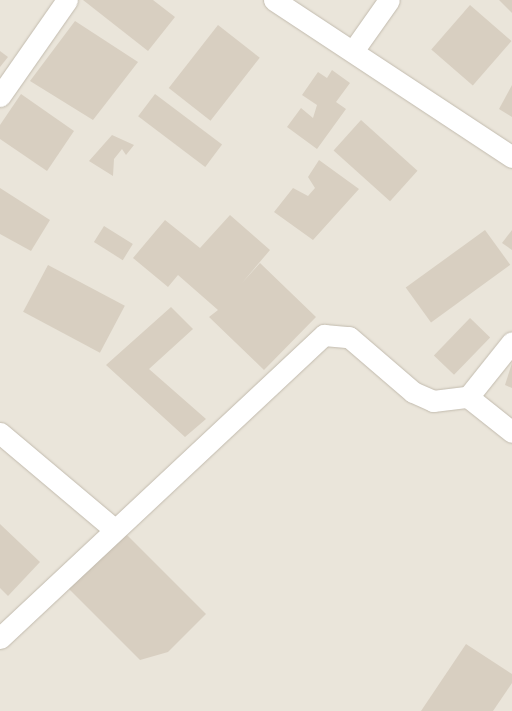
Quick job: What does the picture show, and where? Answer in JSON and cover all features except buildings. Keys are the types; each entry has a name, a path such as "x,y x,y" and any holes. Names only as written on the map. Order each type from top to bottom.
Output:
{"street":[{"path":"0,96 67,0"},
{"path":"274,0 512,157"},
{"path":"354,51 389,0"},
{"path":"0,638 324,335 348,338 413,392 433,401 468,397 512,342"},
{"path":"468,397 512,432"},
{"path":"0,433 115,530"}],"shaded area":[{"path":"0,0 512,0 512,711 0,711"}]}
